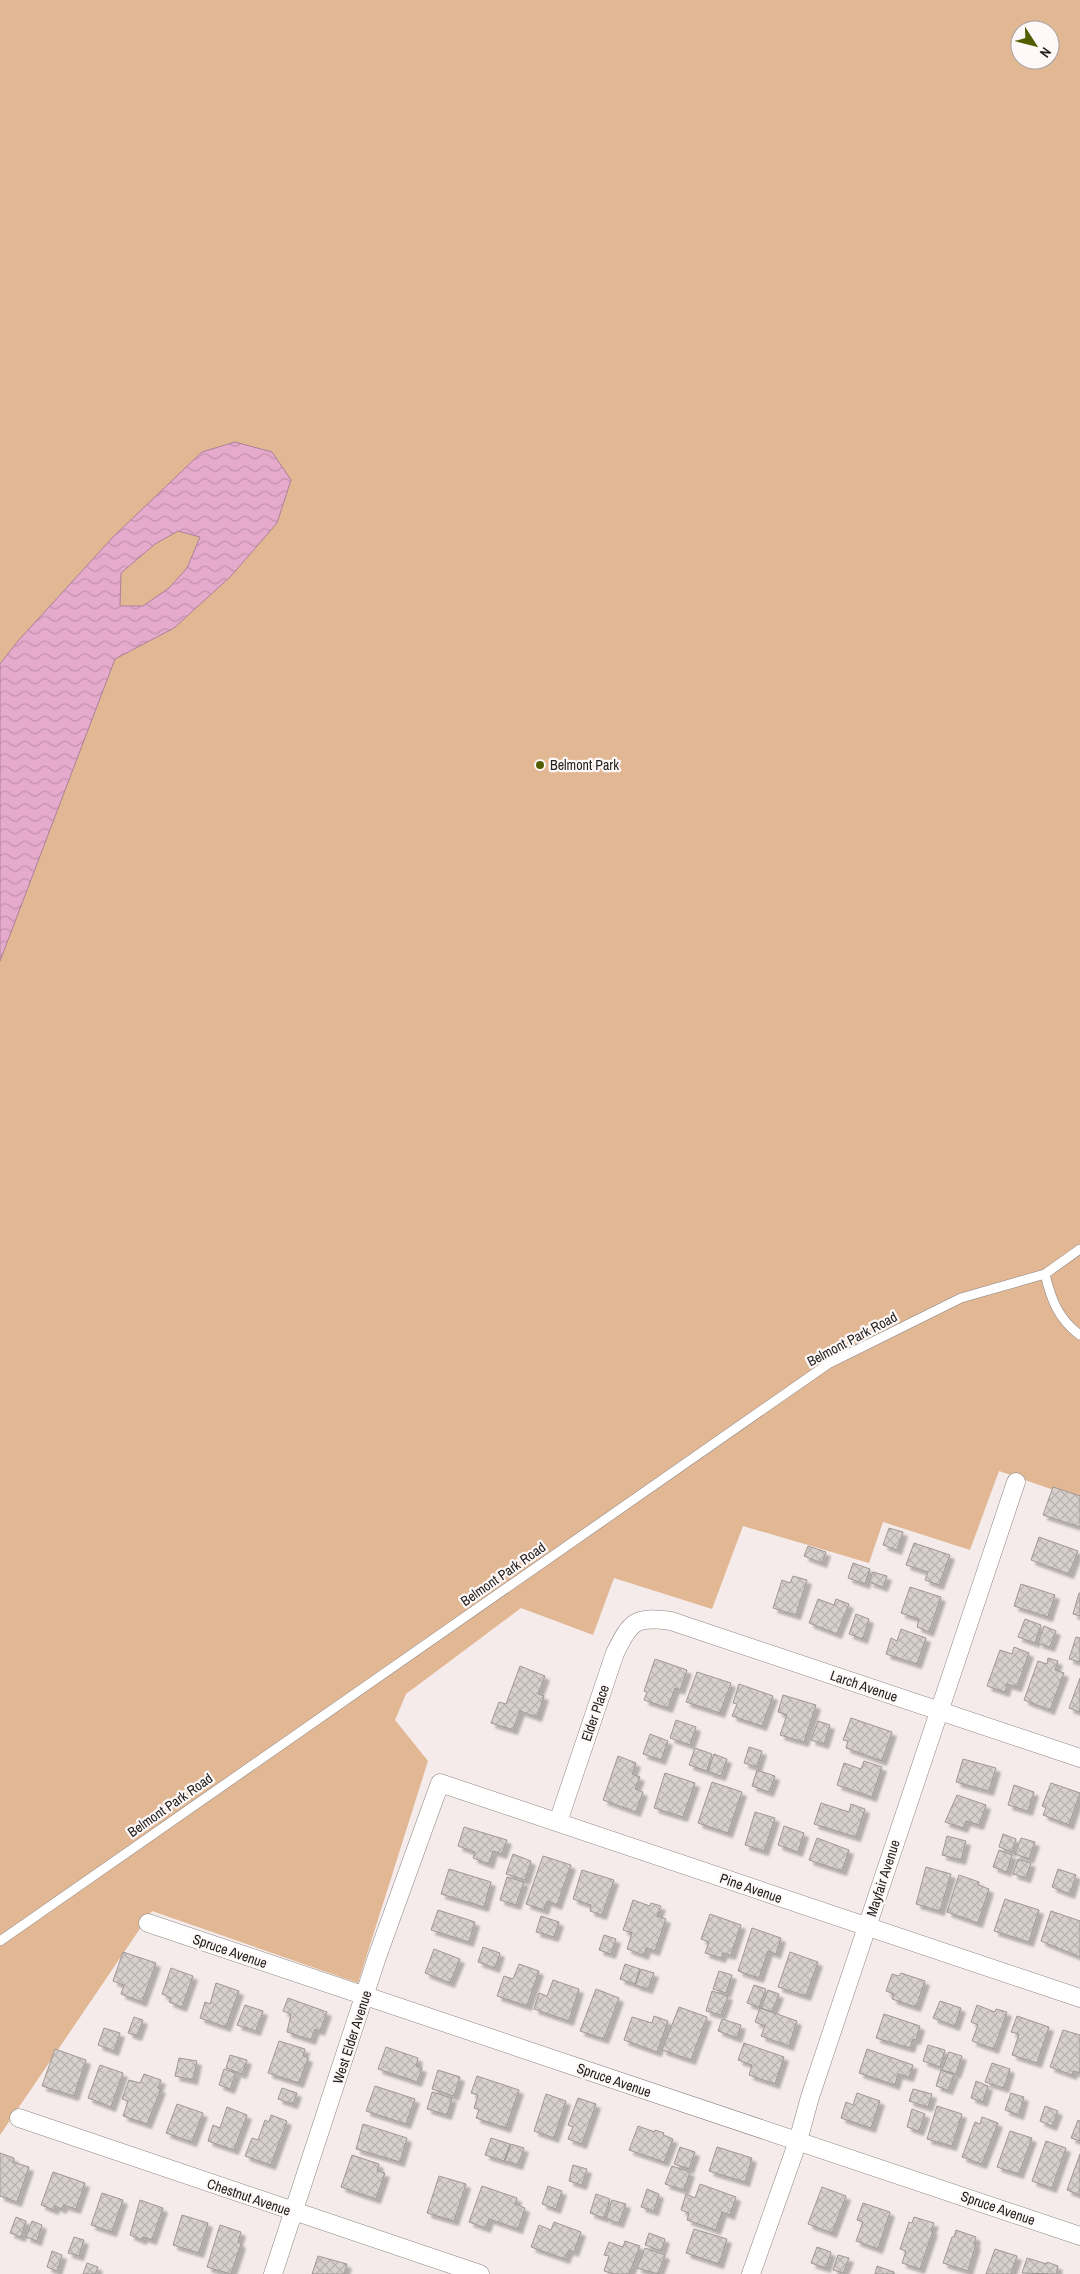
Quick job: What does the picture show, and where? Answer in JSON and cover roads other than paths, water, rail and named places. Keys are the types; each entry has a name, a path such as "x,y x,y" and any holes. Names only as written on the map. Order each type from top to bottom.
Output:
{"street":[{"name":"Mayfair Avenue","path":"751,2274 798,2141 810,2097 1016,1482"},
{"name":"Larch Avenue","path":"648,1618 671,1621 1080,1758"},
{"name":"Elder Place","path":"558,1822 615,1653 627,1628 648,1618"},
{"name":"Pine Avenue","path":"434,1801 440,1783 1080,1998"},
{"name":"West Elder Avenue","path":"273,2274 377,1957 434,1801"},
{"name":"Spruce Avenue","path":"148,1923 1080,2236"},
{"name":"Chestnut Avenue","path":"19,2118 480,2274"}],"lane":[{"name":"Belmont Park Road","path":"0,1941 828,1364 961,1298 1045,1274 1080,1249"},
{"path":"1045,1274 1051,1300 1060,1315 1080,1334"}],"water":[{"path":"235,442 272,452 291,480 277,523 231,576 174,628 115,659 0,961 0,664 18,641 113,537 202,452","holes":["178,531 200,537 187,568 169,588 143,606 120,606 121,573 155,544"]}],"place":[{"name":"Belmont Park","path":"540,765"}]}
